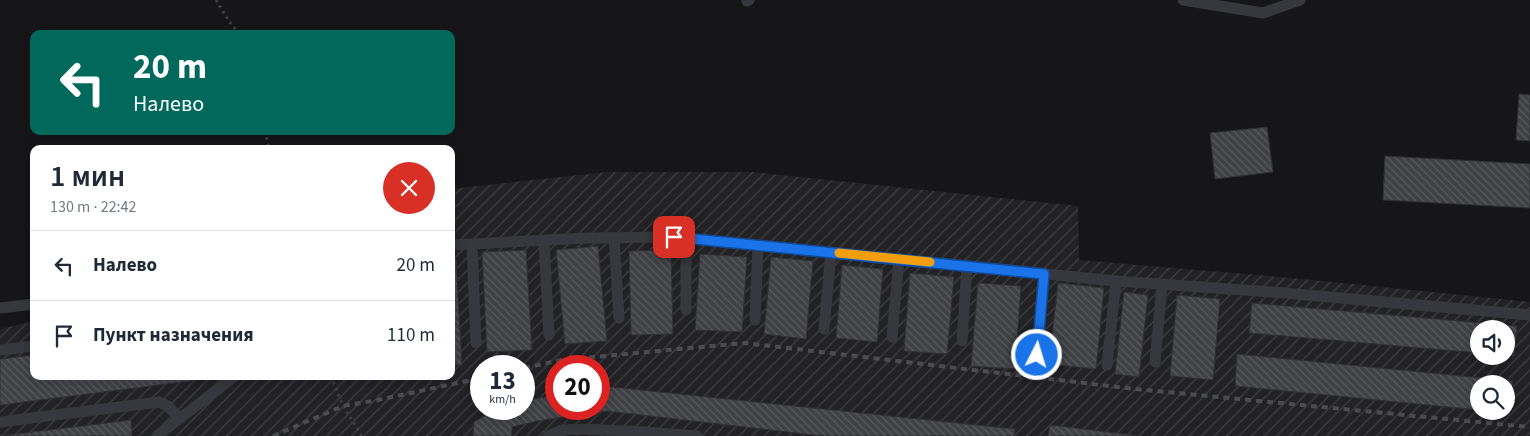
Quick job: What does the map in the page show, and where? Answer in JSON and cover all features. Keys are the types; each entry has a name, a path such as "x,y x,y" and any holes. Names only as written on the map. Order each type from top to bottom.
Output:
{"lane":[{"path":"1183,0 1263,13 1300,0"},
{"path":"455,245 544,240 674,237 1116,281 1285,293 1530,315"},
{"path":"614,238 619,318"},
{"path":"686,238 686,310"},
{"path":"544,240 548,335"},
{"path":"472,244 476,343"},
{"path":"755,320 758,246"},
{"path":"824,329 831,252"},
{"path":"892,337 899,259"},
{"path":"962,341 967,266"},
{"path":"1037,355 1044,274"},
{"path":"1107,365 1116,281"},
{"path":"1155,362 1162,285"},
{"path":"0,308 30,304"},
{"path":"0,350 30,346"},
{"path":"157,436 230,380"},
{"path":"0,422 159,402 168,406 180,419"},
{"path":"548,436 562,430 580,429 697,436"}],"path":[{"path":"216,0 236,30"},
{"path":"333,380 343,406 362,436"}],"shaded area":[{"path":"607,172 753,172 1078,206 1079,260 1303,279 1530,302 1530,436 0,436 0,329 30,322 30,380 455,380 455,189"}],"building":[{"path":"1519,94 1530,95 1530,141 1516,140"},
{"path":"1267,127 1273,172 1215,179 1210,133"},
{"path":"1385,156 1530,164 1530,208 1383,200"},
{"path":"598,246 607,341 565,344 556,250"},
{"path":"526,250 532,350 487,352 482,252"},
{"path":"671,250 673,334 631,335 629,251"},
{"path":"700,254 747,257 742,332 695,330"},
{"path":"771,257 813,261 806,339 764,334"},
{"path":"455,259 456,259 462,365 455,365"},
{"path":"842,265 883,269 877,342 836,338"},
{"path":"910,273 954,277 947,354 904,351"},
{"path":"978,283 1021,286 1015,369 971,366"},
{"path":"1058,283 1104,288 1096,369 1049,364"},
{"path":"1124,292 1148,295 1139,377 1115,374"},
{"path":"1177,295 1220,299 1213,380 1170,376"},
{"path":"1252,303 1470,322 1470,352 1249,333"},
{"path":"1515,326 1517,326 1515,346"},
{"path":"1237,354 1470,377 1470,409 1235,386"},
{"path":"30,355 30,380 191,381 0,405 0,359"},
{"path":"610,387 1015,429 1014,436 822,436 610,411"},
{"path":"545,397 545,420 512,427 512,436 473,436 474,422 478,420 535,420 535,399"},
{"path":"131,420 132,436 0,436"},
{"path":"1050,425 1140,436 1048,436"}],"railway":[{"path":"535,366 561,360 745,343 1135,389 1530,427"},
{"path":"273,436 343,406 470,380"}],"slow traffic":[{"path":"839,253 930,262"}],"route":[{"path":"674,237 1044,274 1037,355"}]}
